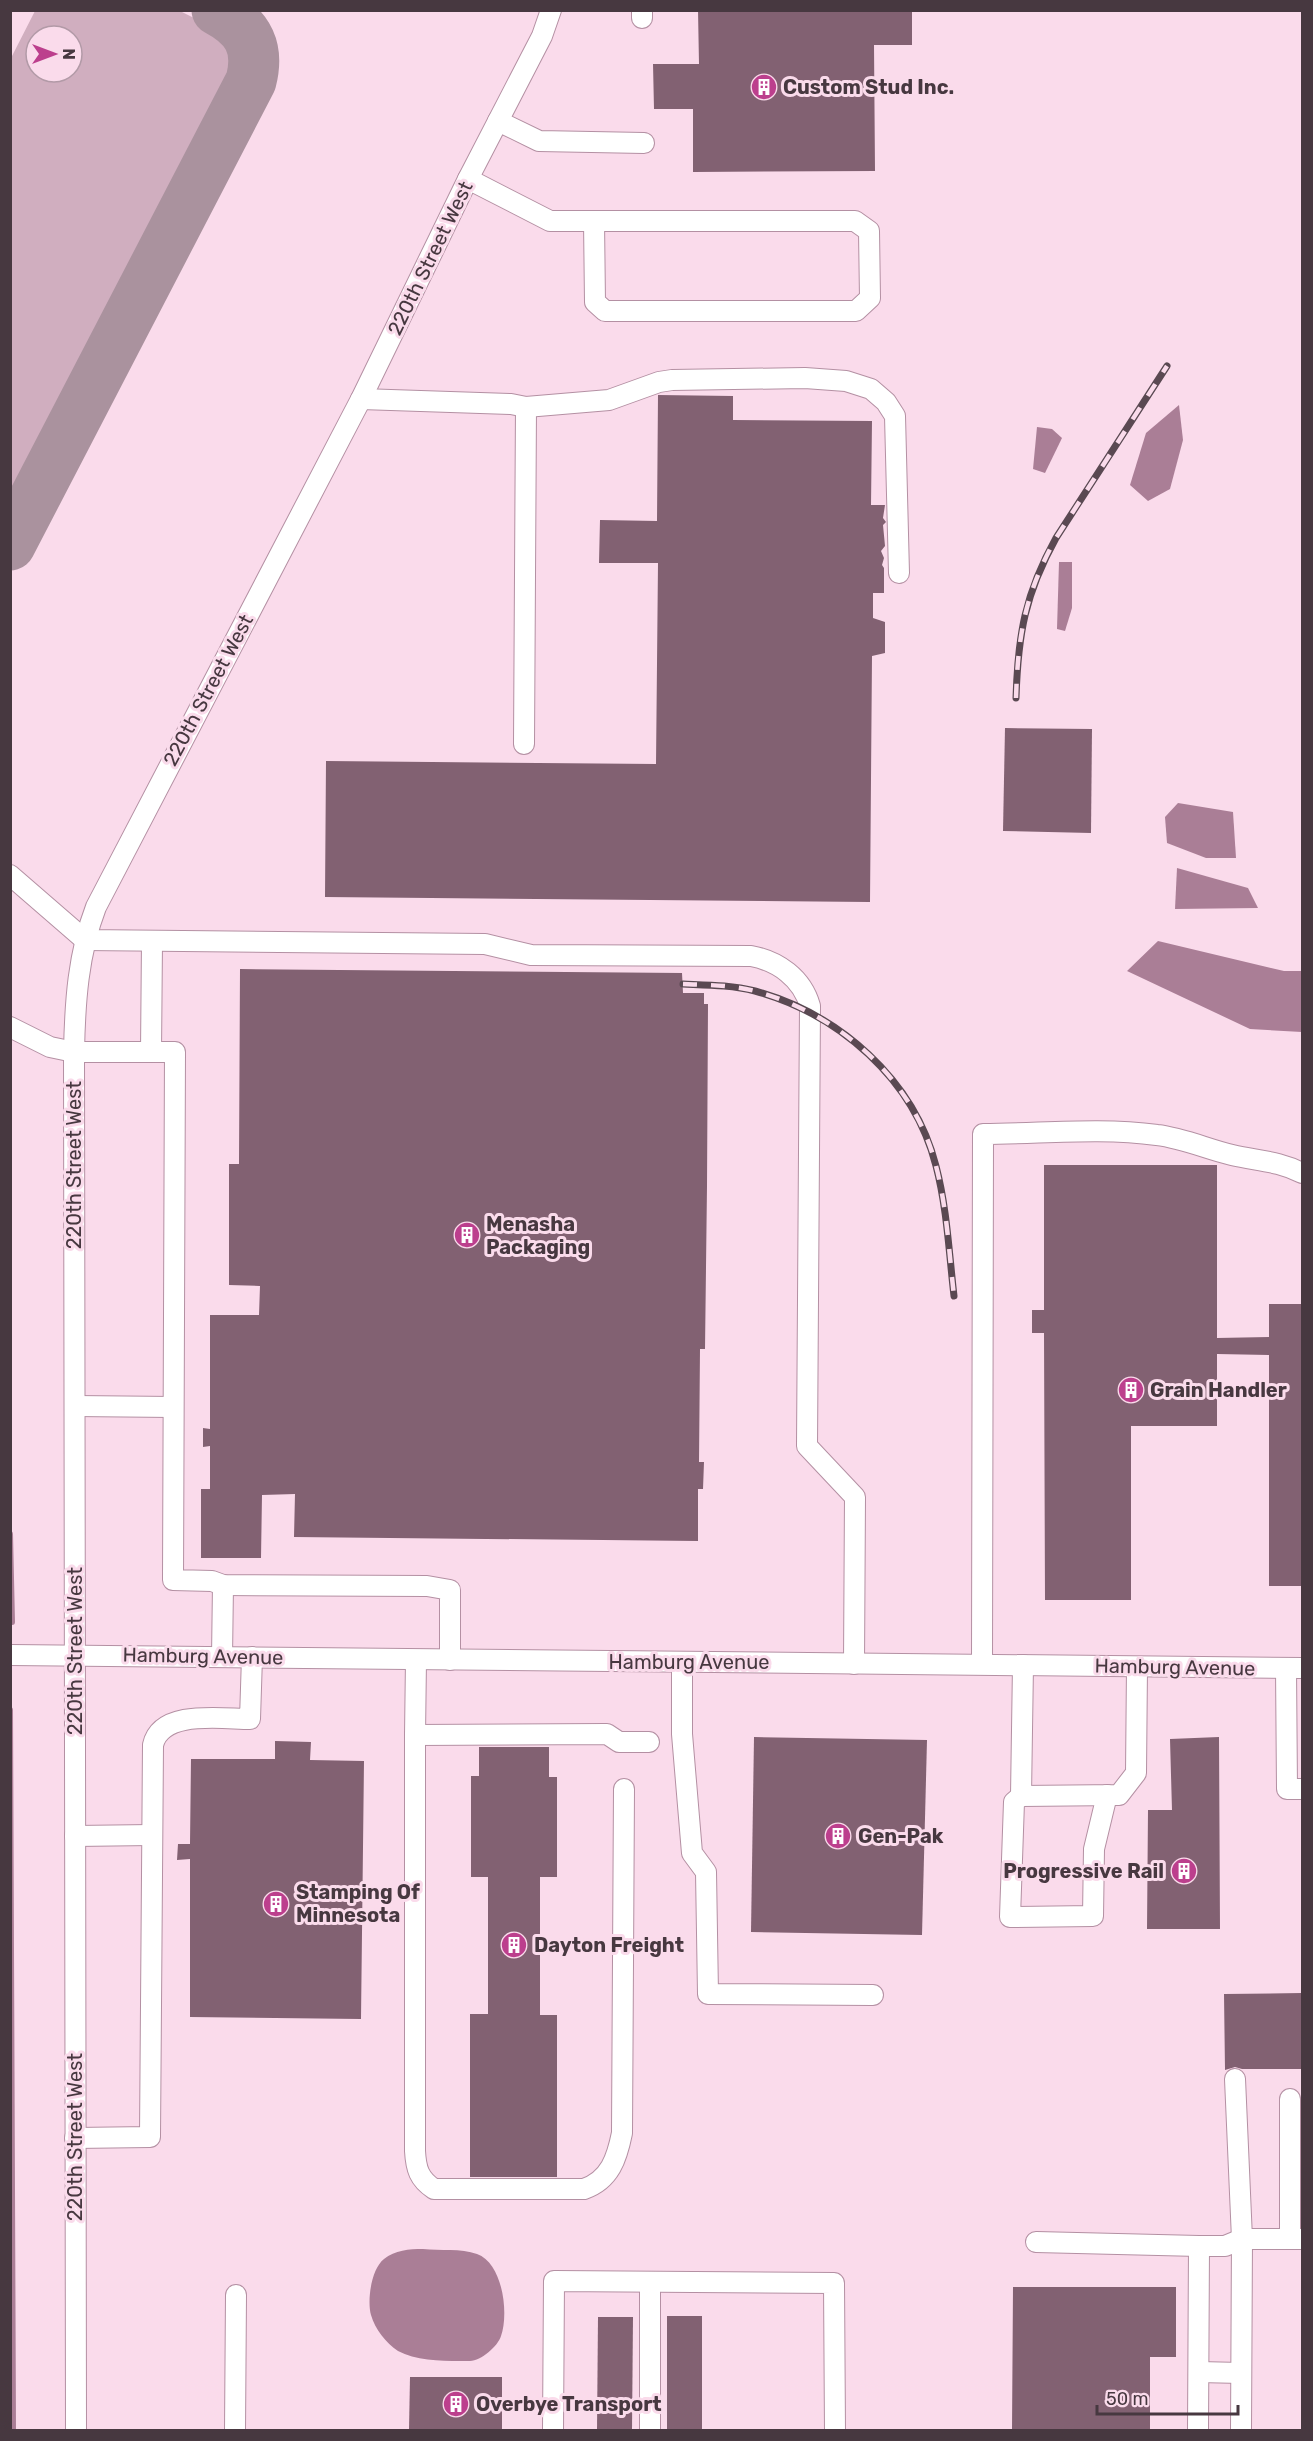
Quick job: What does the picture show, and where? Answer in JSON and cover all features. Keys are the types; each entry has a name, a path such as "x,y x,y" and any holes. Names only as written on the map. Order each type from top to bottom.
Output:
{"street":[{"name":"220th Street West","path":"76,2430 74,1052 76,990 85,940 100,899 362,399 468,179 542,36 551,10"},
{"path":"498,121 539,141 644,143"},
{"path":"468,179 550,221 594,221 855,221 869,231 870,298 856,311 605,310 595,302 594,221"},
{"path":"362,399 511,404 526,407 609,400 659,382 672,380 805,378 834,379 860,384 879,395 896,416 899,573"},
{"path":"524,744 526,407"},
{"path":"10,875 85,940 485,944 531,955 751,956 765,959 780,967 801,985 810,1006 807,1446 855,1497 854,1664"},
{"path":"151,1052 152,942"},
{"path":"10,1027 50,1047 74,1052 175,1052 173,1580 213,1581 224,1585 427,1586 450,1590 450,1660"},
{"path":"982,1664 983,1134 1048,1134 1077,1130 1158,1135 1230,1154 1284,1164 1302,1173"},
{"path":"75,1406 173,1407"},
{"path":"222,1657 224,1585"},
{"name":"Hamburg Avenue","path":"10,1655 1294,1668"},
{"path":"75,2138 150,2137 153,1745 158,1733 168,1725 187,1719 250,1719 252,1657"},
{"path":"416,1660 415,2151 418,2175 425,2184 434,2189 584,2189 604,2179 609,2170 622,2133 624,1789"},
{"path":"682,1663 682,1734 692,1852 706,1872 708,1994 873,1995"},
{"path":"1021,1796 1023,1665"},
{"path":"1107,1795 1094,1849 1092,1916 1011,1917 1014,1802 1021,1796 1107,1795 1119,1795 1136,1773 1137,1667"},
{"path":"1294,1668 1287,1789 1302,1789"},
{"path":"415,1735 607,1734 619,1742 649,1742"},
{"path":"75,1836 152,1836"},
{"path":"1235,2079 1242,2239 1241,2430"},
{"path":"1036,2242 1224,2246 1242,2239 1296,2238 1290,2099"},
{"path":"1197,2430 1199,2246"},
{"path":"553,2430 554,2281 834,2283 836,2430"},
{"path":"650,2282 650,2430"},
{"path":"235,2430 236,2295"},
{"path":"1199,2372 1242,2373"}],"shaded area":[{"path":"35,11 180,11 214,28 227,39 235,58 233,79 11,506 11,58 24,33 24,84 84,84 84,24 28,24"},
{"path":"1179,405 1183,440 1170,489 1148,501 1130,485 1146,433"},
{"path":"1037,427 1052,429 1062,438 1045,473 1033,469"},
{"path":"1059,562 1072,562 1072,608 1065,631 1057,629"},
{"path":"1178,803 1233,812 1236,858 1206,858 1167,843 1165,817"},
{"path":"1177,868 1248,888 1258,908 1175,909"},
{"path":"1158,941 1284,971 1302,971 1302,1032 1250,1029 1127,971"},
{"path":"407,2250 471,2252 486,2259 493,2268 502,2290 503,2327 496,2344 479,2358 470,2361 443,2361 406,2355 389,2344 375,2325 370,2309 370,2294 376,2270 388,2256"}],"building":[{"name":"Custom Stud Inc.","path":"698,10 912,10 912,45 874,45 875,171 693,172 693,109 654,109 653,64 699,64"},
{"path":"658,395 733,396 733,420 872,421 871,505 885,505 883,518 886,522 883,525 885,546 881,551 884,558 882,565 884,593 873,593 873,618 885,622 885,653 872,656 870,902 325,897 326,761 656,764 658,563 599,563 600,520 657,521"},
{"path":"1005,728 1092,729 1091,833 1003,831"},
{"name":"Menasha Packaging","path":"240,969 682,973 683,993 704,993 704,1004 708,1004 707,1186 705,1349 700,1349 699,1462 704,1462 703,1489 698,1489 698,1541 294,1537 295,1494 262,1495 261,1558 201,1558 201,1489 210,1489 210,1446 203,1447 203,1428 210,1429 210,1315 259,1315 260,1286 229,1285 229,1164 239,1164"},
{"name":"Grain Handler","path":"1044,1165 1217,1165 1217,1338 1269,1337 1269,1304 1302,1304 1302,1586 1269,1586 1269,1355 1217,1354 1217,1426 1131,1426 1131,1600 1045,1600 1044,1333 1032,1333 1032,1310 1044,1310"},
{"name":"Gen-Pak","path":"754,1737 927,1740 922,1935 751,1932"},
{"name":"Progressive Rail","path":"1219,1737 1220,1929 1147,1929 1148,1810 1172,1810 1170,1739"},
{"name":"Stamping Of Minnesota","path":"275,1741 311,1742 310,1760 364,1761 361,2019 190,2017 190,1859 177,1860 178,1844 190,1844 191,1759 275,1759"},
{"name":"Dayton Freight","path":"479,1747 549,1747 549,1777 557,1777 557,1877 540,1877 540,2015 557,2015 557,2177 470,2177 470,2014 488,2014 488,1877 471,1877 471,1776 479,1776"},
{"path":"1302,1993 1302,2069 1235,2067 1225,2070 1224,1994"},
{"path":"1013,2287 1176,2287 1176,2357 1150,2357 1150,2430 1012,2430"},
{"path":"667,2316 702,2316 702,2430 667,2430"},
{"path":"598,2317 633,2317 632,2430 597,2430"},
{"name":"Overbye Transport","path":"410,2377 502,2377 502,2430 409,2430"}],"waterway":[{"path":"10,1534 12,1622"},
{"path":"10,1710 13,2430"}],"taxiway":[{"path":"10,545 251,81 254,57 249,38 236,23 217,10"}],"railway":[{"path":"1016,698 1021,634 1030,596 1045,558 1167,366"},
{"path":"683,984 746,989 786,1002 816,1016 843,1034 869,1054 891,1078 910,1105 925,1134 936,1166 945,1214 954,1296"}],"place":[{"name":"Custom Stud Inc.","path":"764,87"},
{"name":"Menasha Packaging","path":"467,1235"},
{"name":"Grain Handler","path":"1131,1390"},
{"name":"Gen-Pak","path":"838,1836"},
{"name":"Progressive Rail","path":"1184,1871"},
{"name":"Stamping Of Minnesota","path":"276,1904"},
{"name":"Dayton Freight","path":"514,1945"},
{"name":"Overbye Transport","path":"456,2404"}]}
